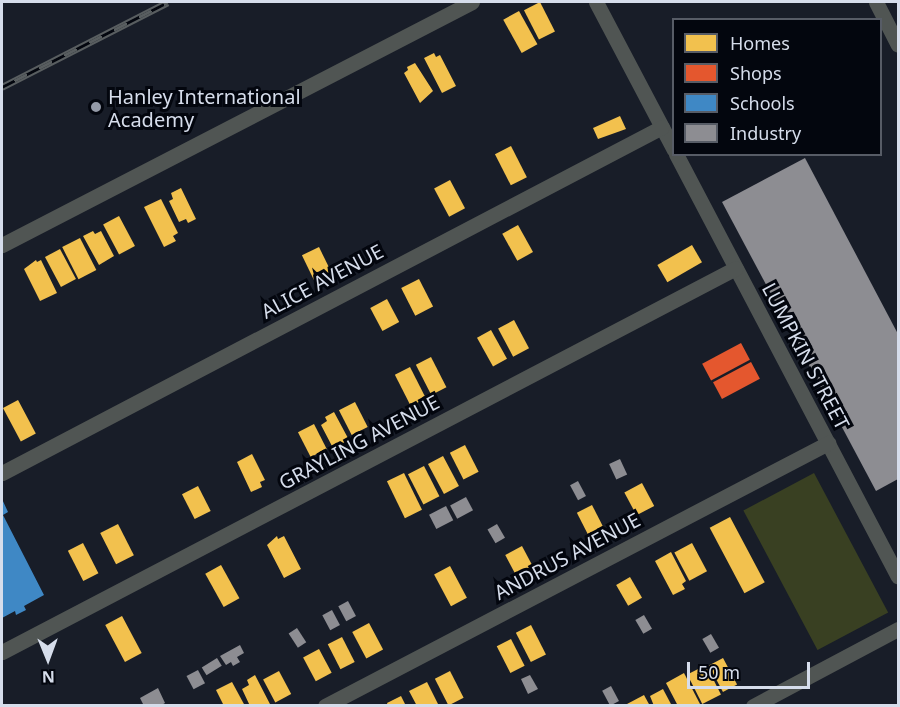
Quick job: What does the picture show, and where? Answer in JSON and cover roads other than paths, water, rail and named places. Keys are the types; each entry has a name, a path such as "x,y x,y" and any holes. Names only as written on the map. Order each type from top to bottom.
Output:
{"street":[{"path":"2,245 472,2"},
{"path":"596,2 672,146"},
{"path":"876,2 898,45"},
{"name":"ALICE AVENUE","path":"2,473 662,127"},
{"name":"LUMPKIN STREET","path":"677,156 898,576"},
{"name":"GRAYLING AVENUE","path":"2,652 736,268"},
{"name":"ANDRUS AVENUE","path":"325,705 828,443"},
{"path":"753,705 898,629"}],"railway":[{"path":"2,87 168,2"}],"place":[{"name":"Hanley International Academy","path":"96,107"}]}
